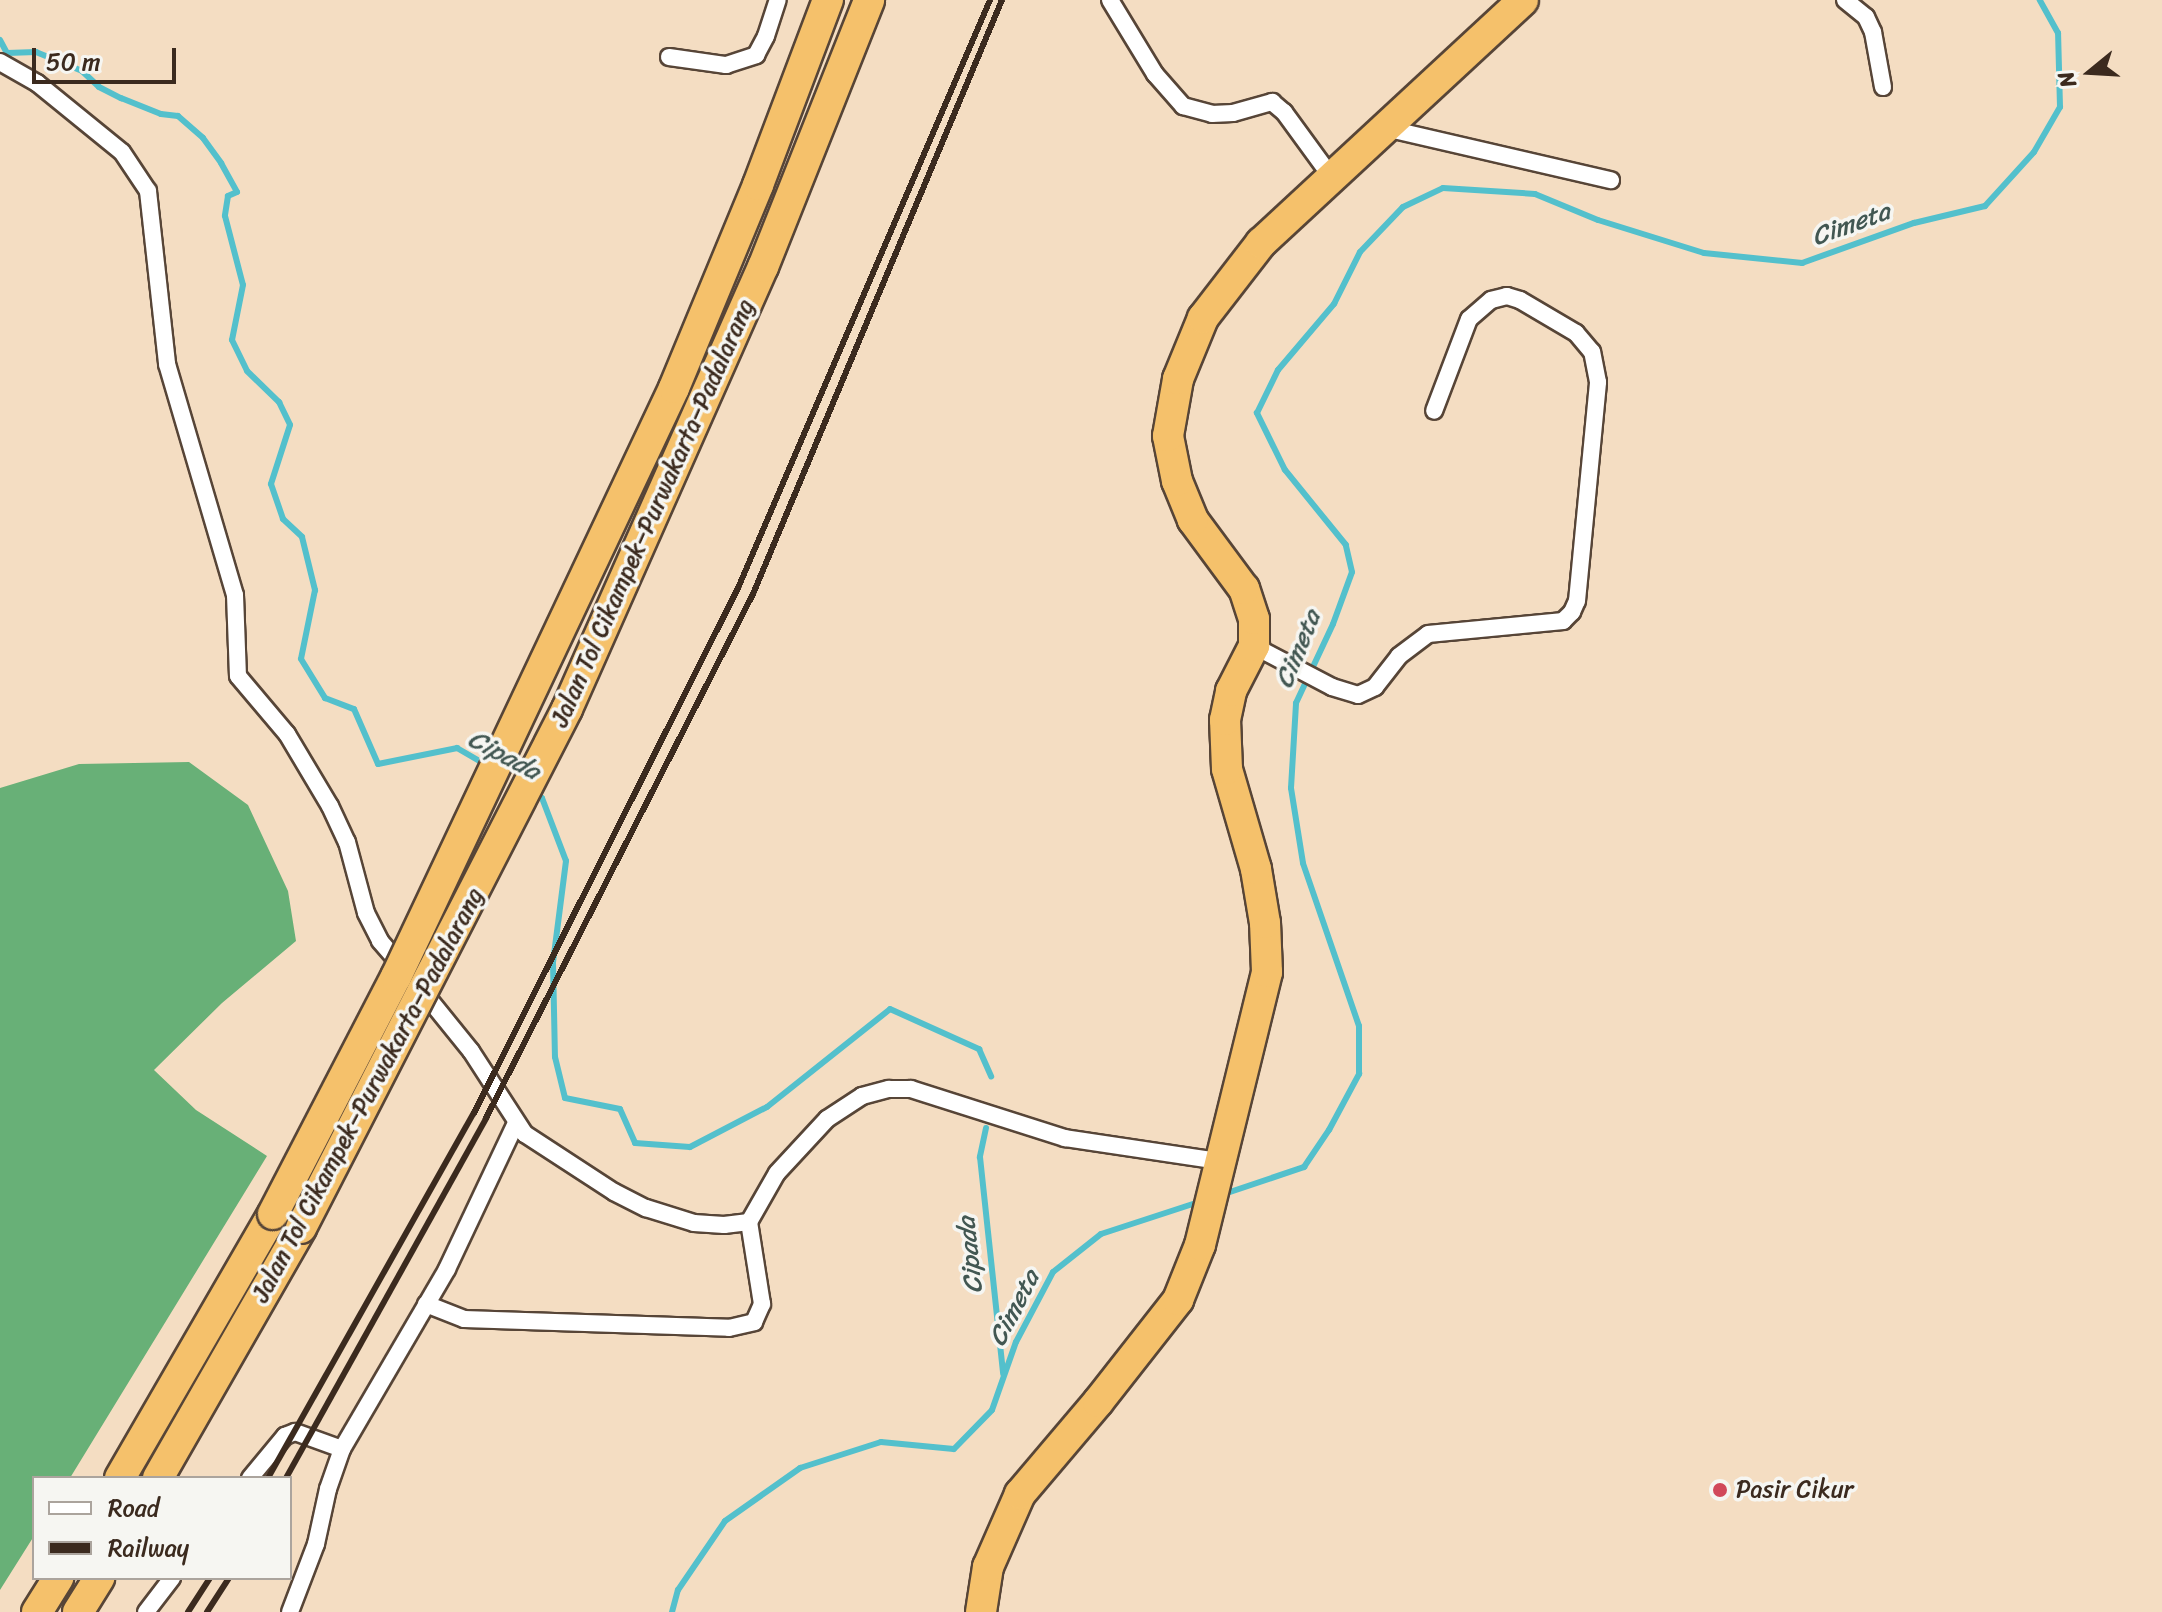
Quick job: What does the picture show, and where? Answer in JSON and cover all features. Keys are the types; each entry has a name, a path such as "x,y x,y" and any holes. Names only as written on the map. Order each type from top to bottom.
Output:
{"highway":[{"name":"Jalan Tol Cikampek–Purwakarta–Padalarang","path":"121,1476 273,1214 410,948 674,388 758,185 828,0"},
{"name":"Jalan Tol Cikampek–Purwakarta–Padalarang","path":"159,1476 301,1228 567,709 763,267 869,0"},
{"path":"981,1612 988,1567 1020,1494 1178,1300 1200,1245 1267,972 1265,923 1256,869 1237,813 1226,757 1225,720 1231,691 1254,646 1254,619 1244,589 1193,520 1177,481 1168,436 1178,379 1203,318 1261,243 1330,175 1523,0"},
{"path":"37,1612 57,1580"},
{"path":"78,1612 98,1580"}],"street":[{"path":"669,57 726,65 756,55 778,0"},
{"path":"1110,0 1155,74 1183,106 1212,114 1233,113 1272,102 1330,175"},
{"path":"1845,0 1866,17 1873,32 1883,87"},
{"path":"0,62 37,83 122,152 148,191 167,364 235,595 238,676 287,734 330,806 347,842 366,913 380,941 471,1051 516,1123 560,1160 646,1208 694,1223 724,1225 749,1222"},
{"path":"1385,128 1611,180"},
{"path":"1254,646 1332,687 1358,695 1375,687 1399,656 1428,634 1563,621 1577,601 1598,382 1592,352 1576,333 1520,300 1507,296 1491,300 1469,319 1434,411"},
{"path":"426,1304 464,1319 729,1328 754,1322 762,1304 749,1222 777,1173 827,1119 862,1096 889,1089 911,1089 1065,1138 1216,1173"},
{"path":"290,1612 316,1544 328,1489 342,1449 447,1269 516,1123"},
{"path":"252,1476 285,1436 295,1432 342,1449"},
{"path":"146,1612 170,1580"}],"green space":[{"path":"189,762 248,805 288,891 296,941 222,1003 154,1070 196,1110 267,1156 71,1476 32,1476 32,1539 0,1590 0,788 79,764"}],"waterway":[{"name":"Cimeta","path":"1221,1195 1304,1167 1329,1130 1359,1074 1359,1026 1303,863 1291,788 1296,703 1333,624 1352,572 1346,545 1285,470 1257,413 1278,370 1334,304 1360,252 1403,207 1443,188 1535,194 1598,220 1704,253 1802,263 1914,223 1985,206 2034,152 2060,107 2058,33 2040,0"},
{"name":"Cipada","path":"0,40 7,53 36,52 82,71 99,87 121,98 161,114 178,116 203,138 221,163 237,192 228,196 225,216 243,285 232,340 247,371 279,402 290,425 271,484 283,519 302,537 315,590 301,659 325,698 354,709 378,764 457,748 488,766"},
{"name":"Cipada","path":"535,794 542,798 566,861 553,963 555,1057 565,1098 620,1109 635,1143 690,1147 767,1107 890,1009 979,1049 991,1076"},
{"name":"Cipada","path":"986,1128 980,1157 1003,1374"},
{"name":"Cimeta","path":"672,1612 678,1590 725,1521 800,1468 881,1442 954,1449 992,1410 1016,1342 1053,1272 1101,1234 1199,1202"}],"railway":[{"path":"269,1476 474,1113 738,588 990,0"},
{"path":"287,1476 486,1118 753,594 1002,0"},
{"path":"188,1612 209,1580"},
{"path":"207,1612 228,1580"}],"place":[{"name":"Pasir Cikur","path":"1720,1490"}]}
